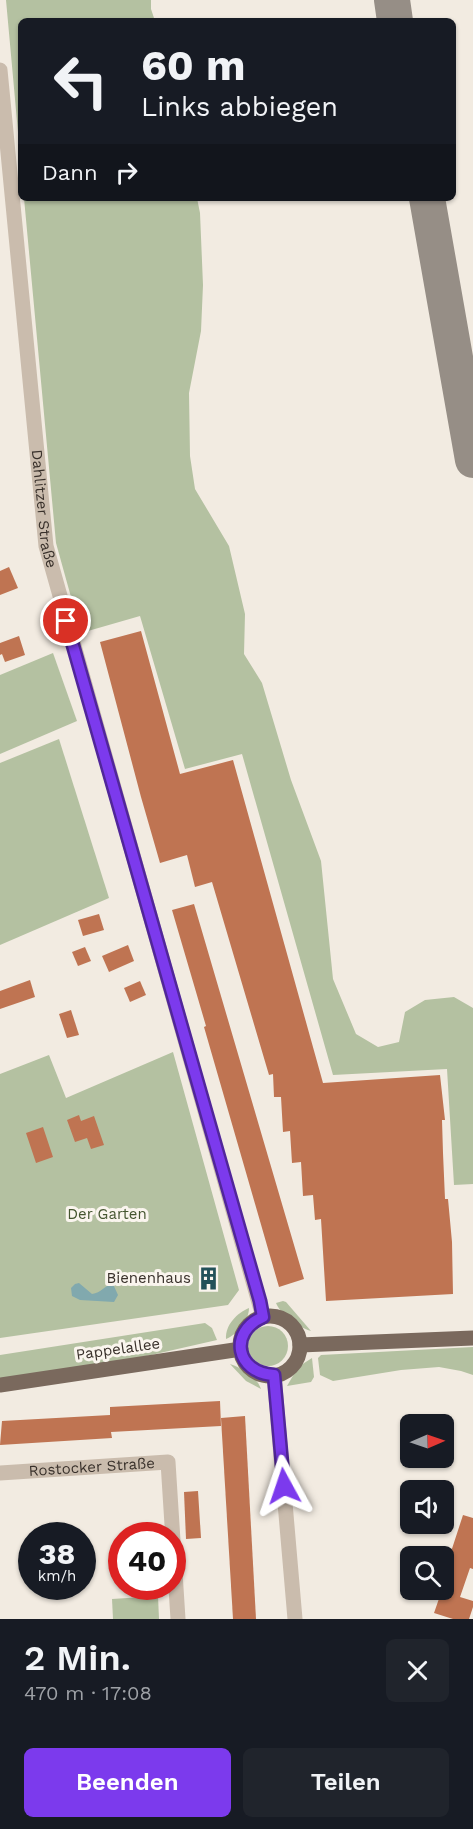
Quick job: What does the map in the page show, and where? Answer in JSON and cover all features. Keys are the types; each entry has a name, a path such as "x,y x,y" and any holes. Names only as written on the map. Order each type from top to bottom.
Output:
{"main road":[{"path":"263,1317 282,1318 290,1323 296,1330 300,1345 298,1357 292,1366 274,1375 263,1375 253,1370 243,1358 241,1349 242,1336 248,1326 254,1320 263,1317"},
{"path":"300,1345 473,1338"},
{"name":"Pappelallee","path":"0,1385 241,1349"}],"street":[{"name":"Dahlitzer Straße","path":"0,70 6,184 46,546 263,1317"},
{"path":"274,1375 295,1619"},
{"name":"Rostocker Straße","path":"0,1473 168,1462 178,1619"}],"green space":[{"path":"6,0 151,0 154,18 18,18 18,132"},
{"path":"24,201 198,201 203,285 201,331 189,393 190,456 195,489 229,546 245,614 244,654 262,683 291,780 321,861 333,979 356,1034 378,1047 399,1042 405,1012 425,1000 454,997 473,1008 473,1184 454,1185 447,1069 333,1075 242,754 185,769 140,616 81,633 56,543"},
{"path":"53,653 77,721 0,754 0,675"},
{"path":"59,739 109,898 0,945 0,763"},
{"name":"Der Garten","path":"173,1052 239,1290 228,1305 0,1338 0,1074 49,1055 66,1098"},
{"path":"283,1301 311,1331 296,1324 282,1312 276,1303"},
{"path":"249,1308 242,1326 226,1339 227,1329 233,1320"},
{"path":"205,1323 212,1328 217,1340 138,1358 0,1379 0,1355"},
{"path":"268,1326 282,1332 288,1346 282,1360 268,1366 254,1360 248,1346 254,1332"},
{"path":"473,1347 473,1375 439,1367 401,1370 333,1381 320,1375 318,1358 321,1355"},
{"path":"312,1358 314,1377 311,1382 287,1386 298,1367"},
{"path":"230,1364 249,1374 261,1389 246,1381"},
{"path":"112,1600 158,1600 159,1619 113,1619"}],"water":[{"path":"79,1283 92,1294 113,1284 118,1295 114,1302 80,1300 72,1296 71,1288"}],"building":[{"path":"9,567 18,588 0,595 0,571"},
{"path":"141,631 180,774 233,760 323,1083 440,1075 445,1120 442,1120 445,1199 448,1199 452,1242 453,1294 326,1301 321,1219 315,1220 313,1195 303,1196 301,1162 292,1163 290,1131 283,1132 281,1097 274,1097 273,1074 269,1075 212,882 195,887 187,855 160,863 141,797 100,642"},
{"path":"19,636 25,655 5,662 2,654 0,655 0,643"},
{"path":"194,904 304,1279 279,1287 172,910"},
{"path":"99,914 104,930 83,936 78,920"},
{"path":"128,945 134,961 109,972 102,956"},
{"path":"85,947 91,961 78,966 72,952"},
{"path":"30,980 35,997 0,1009 0,991"},
{"path":"140,981 146,995 130,1002 124,988"},
{"path":"71,1010 79,1035 67,1038 59,1014"},
{"path":"79,1115 81,1121 94,1116 104,1145 91,1149 87,1138 75,1142 67,1120"},
{"path":"43,1127 53,1157 36,1163 26,1133"},
{"path":"220,1401 221,1426 111,1432 112,1438 0,1445 2,1421 110,1415 110,1407"},
{"path":"245,1416 256,1619 233,1619 221,1418"},
{"path":"198,1491 201,1538 186,1539 184,1492"},
{"path":"463,1515 473,1518 473,1569 470,1568 460,1597 473,1601 469,1619 453,1619 434,1613 439,1600 454,1600 453,1546"}],"taxiway":[{"path":"392,0 395,18"},
{"path":"428,201 473,460"}],"place":[{"name":"Bienenhaus","path":"209,1278"}],"route":[{"path":"66,621 260,1301 263,1317 254,1320 248,1326 242,1336 241,1349 243,1358 253,1370 263,1375 274,1375 284,1486"}]}
